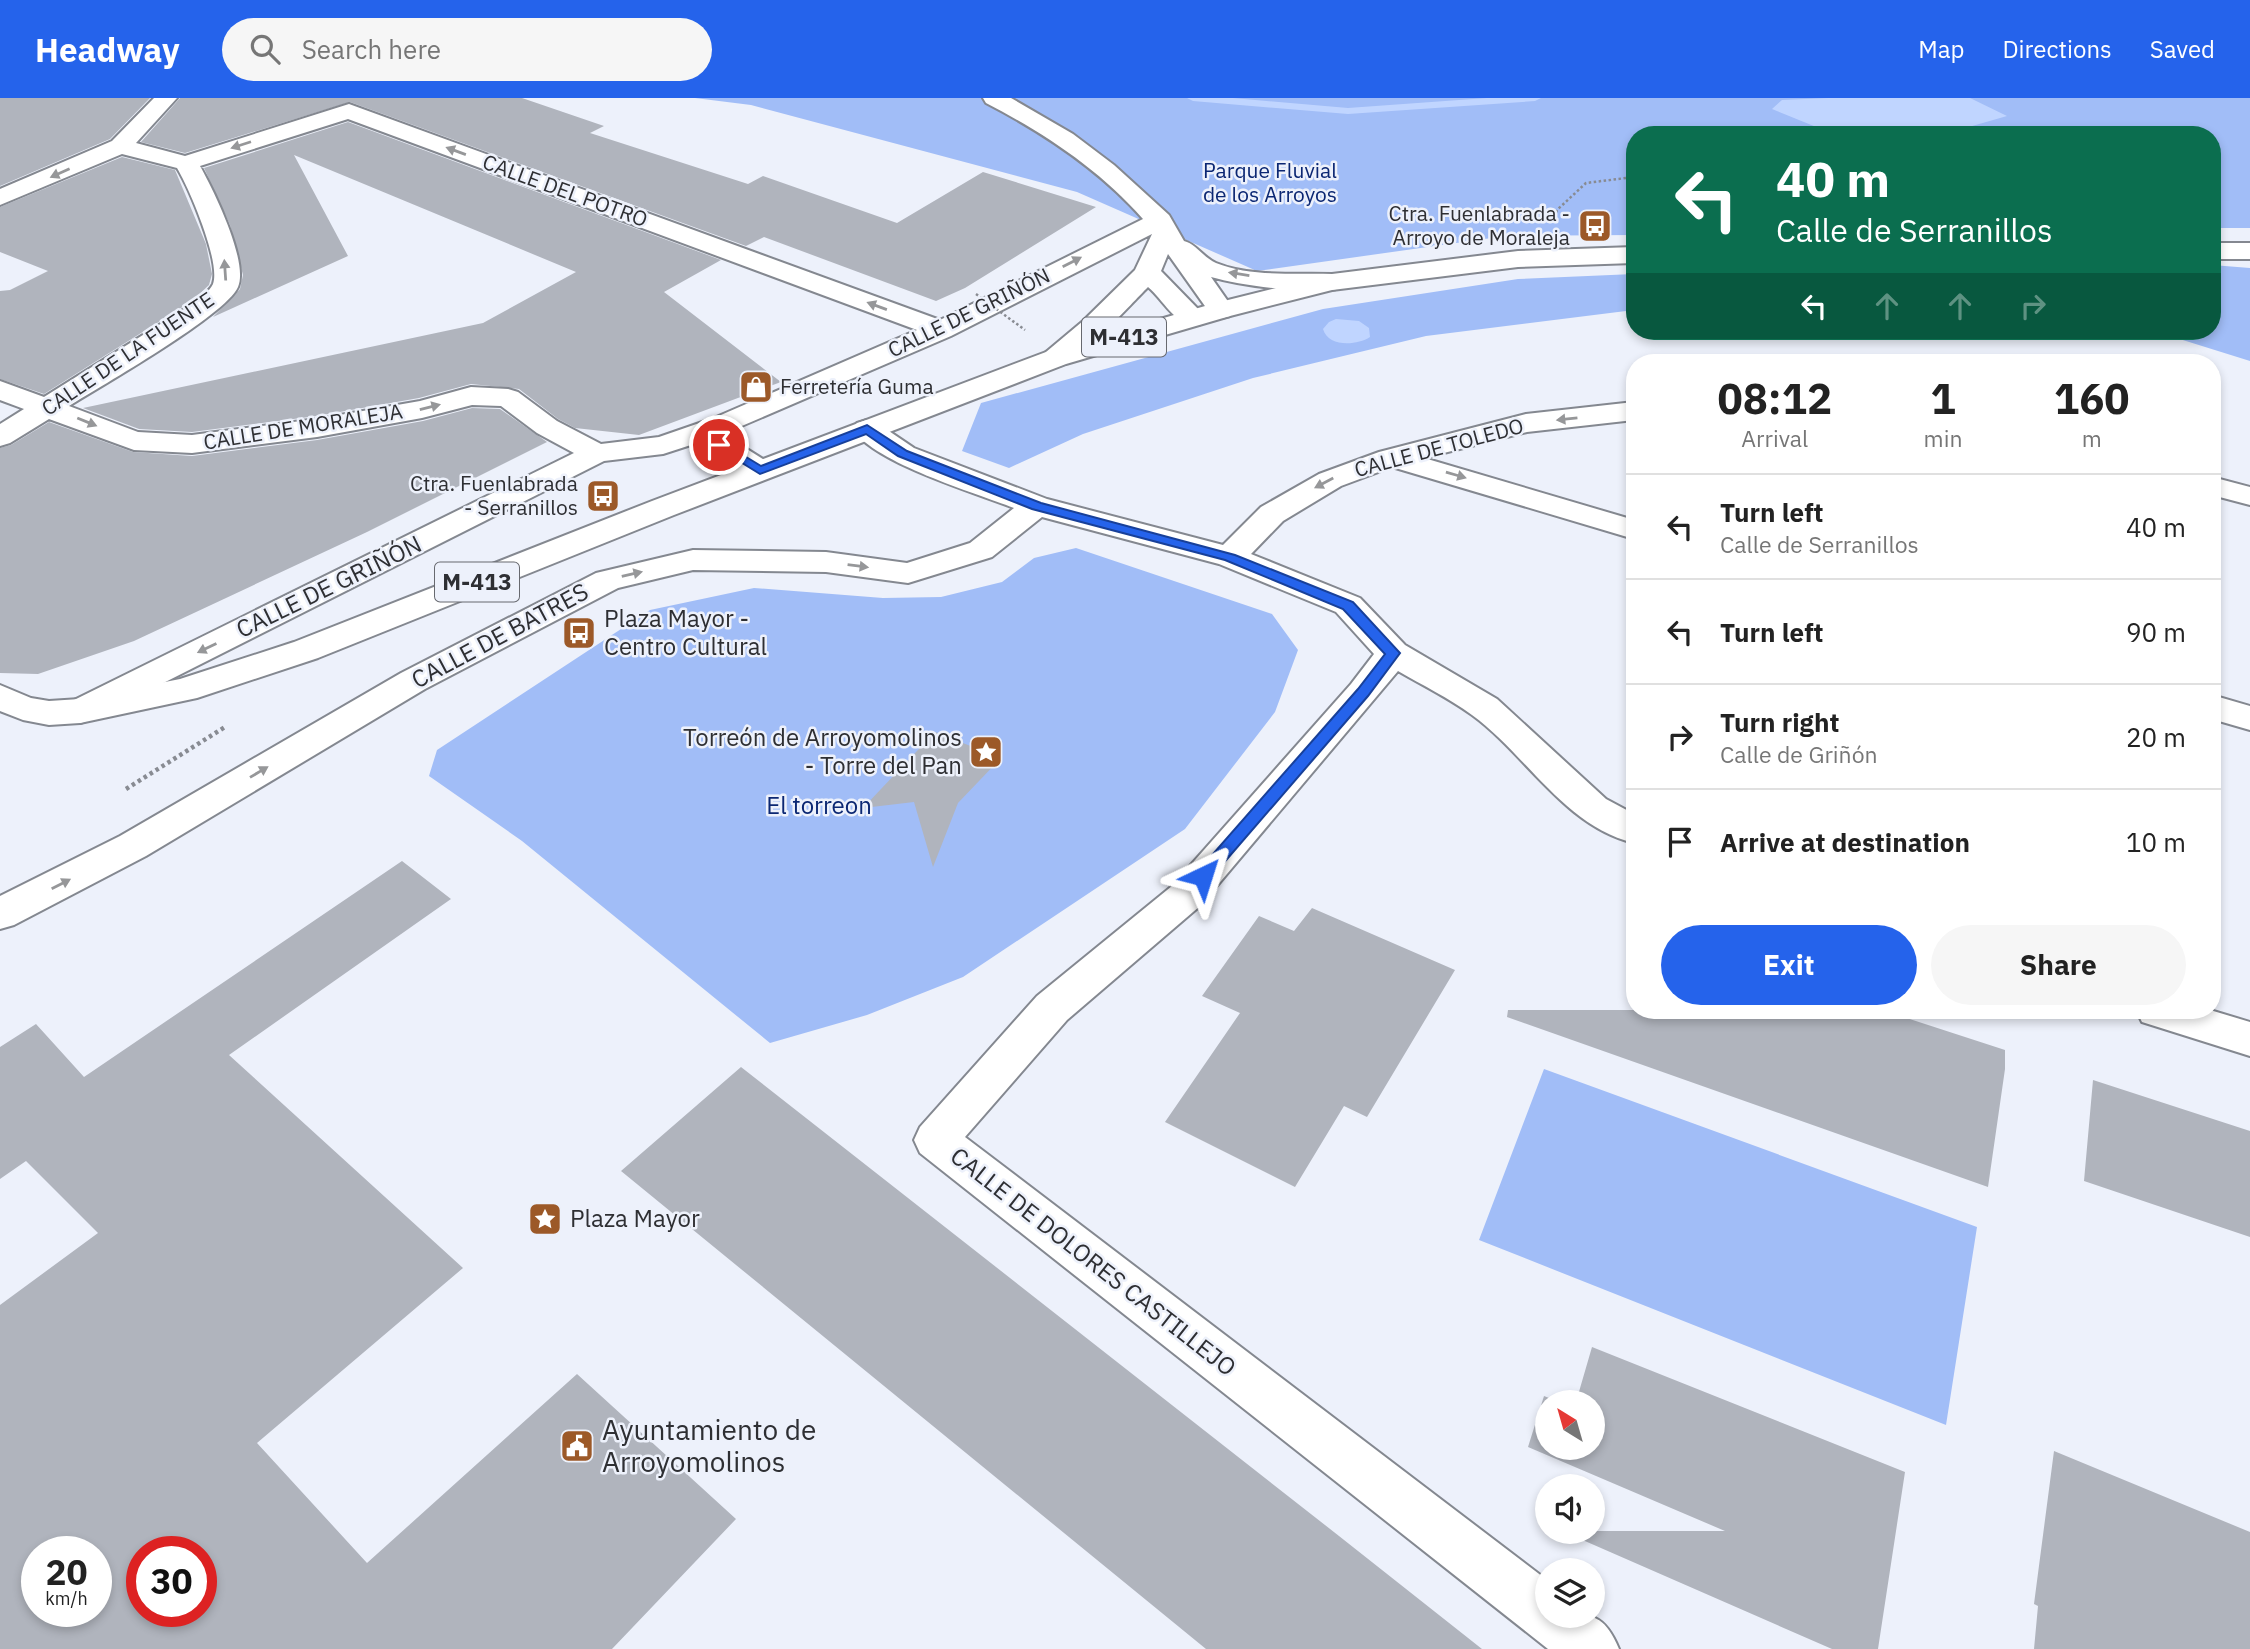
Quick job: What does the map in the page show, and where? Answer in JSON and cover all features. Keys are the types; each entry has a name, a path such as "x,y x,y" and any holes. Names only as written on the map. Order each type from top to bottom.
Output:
{"street":[{"path":"0,198 120,146 166,98"},
{"path":"994,98 1035,119 1087,158 1162,226 1198,264 1231,273 1276,280 1332,282"},
{"name":"CALLE DEL POTRO","path":"186,163 349,111 941,330"},
{"path":"120,146 186,163"},
{"name":"CALLE DE LA FUENTE","path":"0,437 203,309 226,287 228,270 198,178 186,163"},
{"path":"1056,358 1093,327 1147,273 1162,226"},
{"path":"1162,226 1221,310"},
{"name":"CALLE DE GRIÑÓN","path":"80,711 597,453 663,445 699,432 941,330 1162,226"},
{"path":"2221,251 2248,251"},
{"name":"M-413","path":"1,699 23,708 49,713 80,711 185,690 306,650 760,470 1056,358 1221,310 1332,282 1518,259 1626,255"},
{"path":"1147,273 1165,288 1192,318"},
{"name":"CALLE DE MORALEJA","path":"0,390 134,441 192,444 317,428 422,409 471,396 508,398 547,427 597,453"},
{"name":"CALLE DE TOLEDO","path":"1230,557 1272,513 1330,480 1390,458 1526,424 1626,412"},
{"path":"867,429 903,454 1036,506 1230,557 1348,606 1393,653 1485,707 1593,808 1626,826"},
{"path":"699,432 760,470"},
{"path":"1390,458 1626,528"},
{"path":"2221,488 2250,496"},
{"name":"CALLE DE BATRES","path":"0,914 133,846 413,681 607,580 693,560 826,562 908,573 981,550 1036,506"},
{"name":"CALLE DE DOLORES CASTILLEJO","path":"1393,653 1363,692 1186,896 1052,1008 936,1140 1535,1605"},
{"path":"2221,709 2250,718"},
{"path":"2186,1019 2250,1039"},
{"name":"CALLE DE DOLORES CASTILLEJO","path":"1565,1628 1592,1649"}],"path":[{"path":"1554,219 1557,210 1586,183 1626,178"},
{"path":"976,294 1025,330"}],"green space":[{"name":"Parque Fluvial de los Arroyos","path":"695,98 2250,98 2250,228 2221,228 2221,126 1626,126 1626,235 1506,236 1257,271 1077,192 751,105"},
{"path":"2221,266 2250,268 2250,361 2183,340 2221,340"},
{"path":"1626,274 1626,311 1426,336 1253,378 1083,434 1009,468 962,451 981,403 1323,309 1518,279"},
{"name":"El torreon","path":"1076,548 1272,614 1298,650 1275,712 1185,829 963,977 867,1015 770,1043 522,841 429,776 437,750 650,610 754,588 883,598 941,597 1002,582 1034,558"},
{"path":"1544,1069 1977,1227 1946,1425 1479,1240"}],"shaded area":[{"path":"1970,98 2007,116 1972,126 1814,126 1772,109 1782,100"},
{"path":"1336,319 1359,321 1369,328 1370,337 1350,343 1330,339 1323,329"}],"building":[{"path":"0,98 150,98 110,139 0,186"},
{"path":"180,98 522,98 604,126 590,133 748,184 763,176 897,223 983,172 1096,207 965,288 936,301 764,237 746,246 350,102 185,153 141,142"},
{"path":"348,122 721,260 664,292 781,382 639,435 575,428 558,419 519,389 471,384 419,398 317,416 192,432 139,429 83,408 483,323 576,272 294,155 348,256 213,317 240,289 243,275 230,225 204,168"},
{"path":"122,157 175,170 206,244 212,274 209,285 192,301 44,394 0,379 0,291 10,290 48,271 0,252 0,207"},
{"path":"472,408 500,409 547,442 367,532 134,641 38,674 0,673 0,448 11,445 49,422 133,452 192,456 317,440 423,421"},
{"path":"935,732 1001,758 958,803 933,867 914,802 863,808"},
{"path":"402,861 451,899 229,1055 463,1268 257,1443 367,1563 577,1374 736,1519 612,1649 0,1649 0,1305 98,1233 26,1161 0,1179 0,1047 36,1024 84,1077"},
{"path":"1312,908 1455,970 1367,1117 1344,1106 1295,1187 1165,1122 1240,1013 1202,996 1259,916 1294,931"},
{"path":"1508,1010 1626,1010 1626,1019 1910,1019 2005,1050 2005,1069 1988,1187 1507,1017"},
{"path":"741,1067 1482,1649 1206,1649 621,1171"},
{"path":"2093,1080 2250,1131 2250,1237 2084,1181"},
{"path":"1592,1347 1905,1472 1878,1649 1832,1649 1592,1544 1605,1544 1605,1531 1725,1531 1605,1480 1605,1474 1591,1474 1558,1460 1605,1460 1605,1390 1579,1390"},
{"path":"1535,1425 1535,1450 1528,1447"},
{"path":"2054,1451 2250,1532 2250,1649 2034,1649 2038,1606 2034,1604"}],"waterway":[{"path":"1193,98 1348,111 1535,98"}],"place":[{"name":"Ctra. Fuenlabrada - Arroyo de Moraleja","path":"1595,226"},
{"name":"Ferretería Guma","path":"756,387"},
{"name":"Ctra. Fuenlabrada - Serranillos","path":"603,496"},
{"name":"Plaza Mayor - Centro Cultural","path":"579,633"},
{"name":"Torreón de Arroyomolinos - Torre del Pan","path":"986,752"},
{"name":"Plaza Mayor","path":"545,1219"},
{"name":"Ayuntamiento de Arroyomolinos","path":"577,1446"}],"route":[{"path":"719,445 760,470 867,429 903,454 1036,506 1230,557 1348,606 1393,653 1363,692 1203,876"}]}
